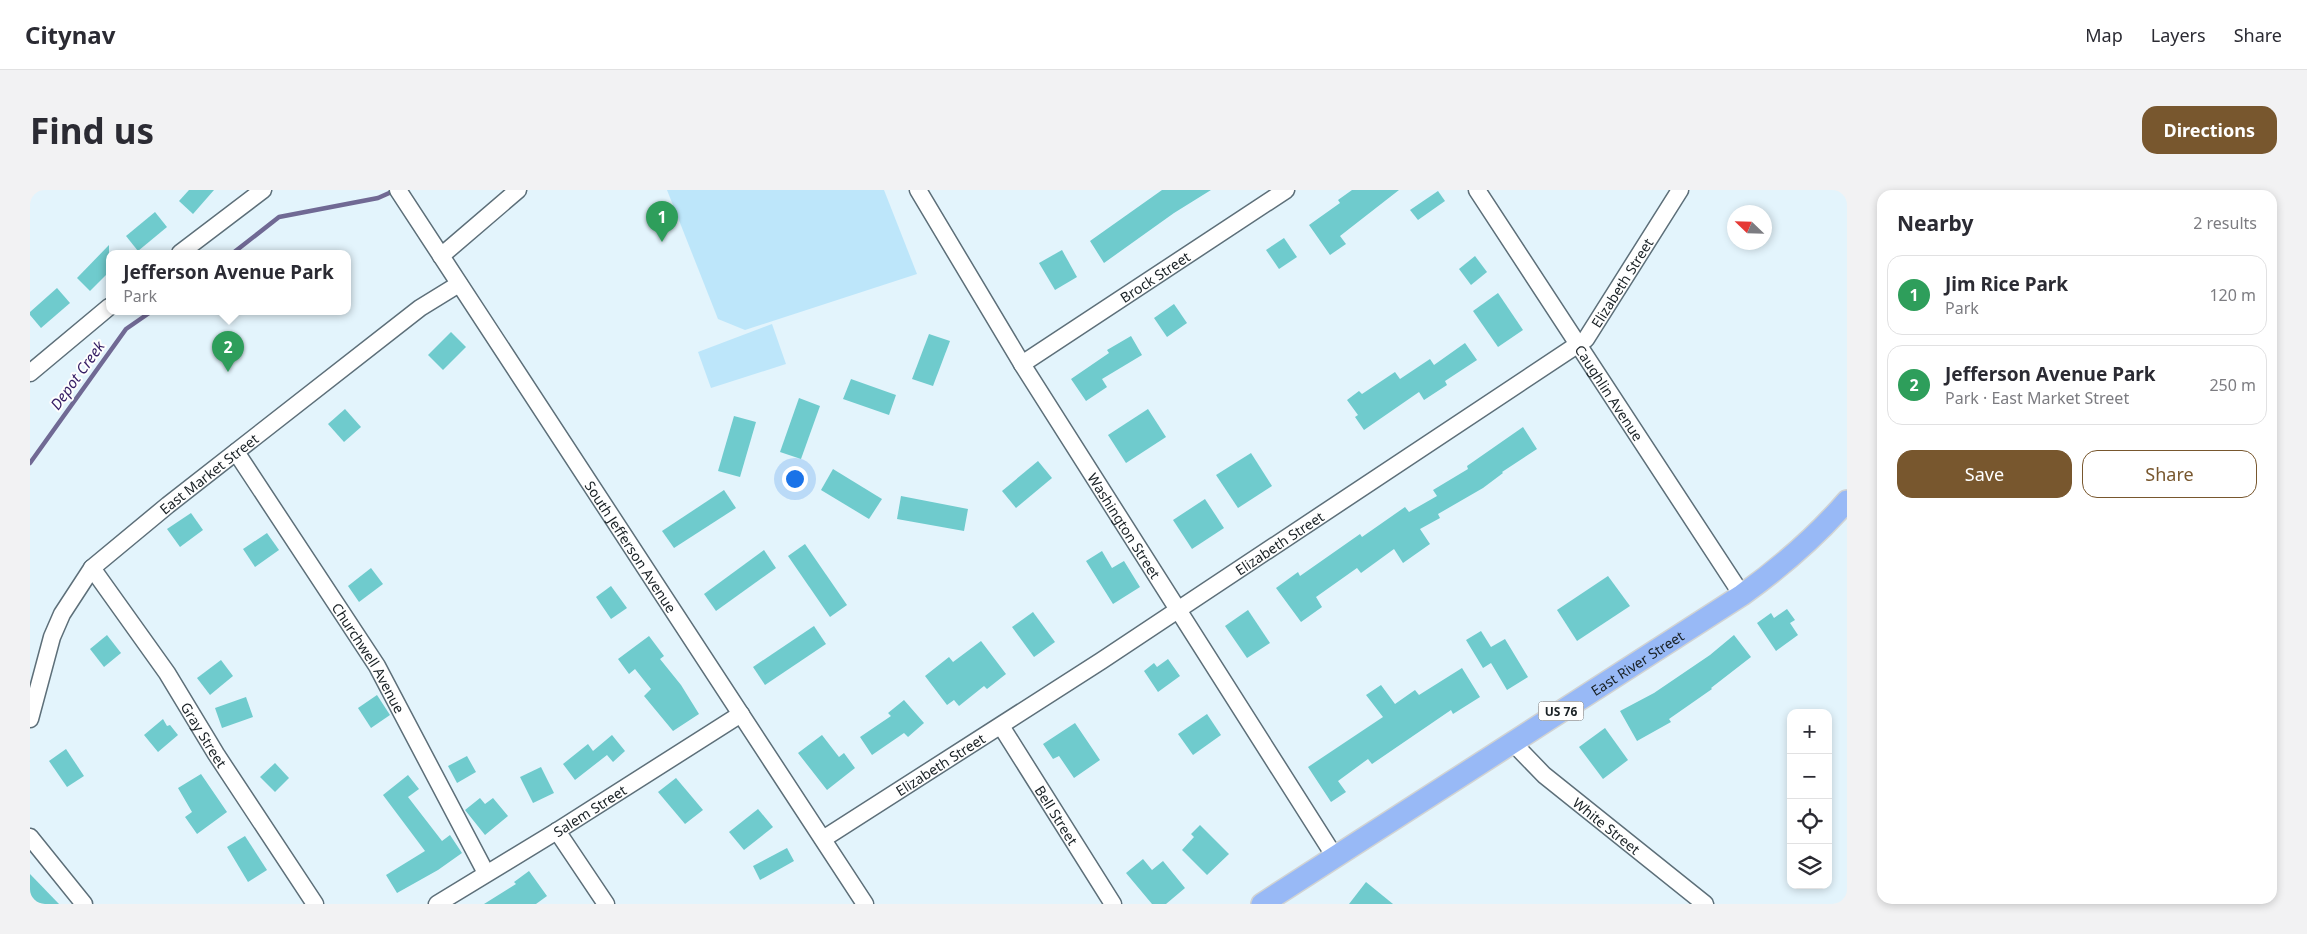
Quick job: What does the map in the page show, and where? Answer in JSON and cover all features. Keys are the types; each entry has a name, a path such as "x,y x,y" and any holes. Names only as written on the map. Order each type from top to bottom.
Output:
{"main road":[{"name":"East River Street","path":"1262,904 1742,595 1780,568 1808,544 1847,501"}],"street":[{"path":"184,250 263,190"},
{"path":"441,256 518,190"},
{"name":"Washington Street","path":"918,190 1022,364 1335,857"},
{"name":"Brock Street","path":"1022,364 1286,190"},
{"name":"Caughlin Avenue","path":"1477,190 1742,595"},
{"name":"Elizabeth Street","path":"823,839 1001,726 1577,345 1586,338 1680,190"},
{"name":"South Jefferson Avenue","path":"399,193 865,904"},
{"name":"East Market Street","path":"30,719 52,637 62,614 92,568 420,308 459,284"},
{"path":"30,372 106,309"},
{"name":"Churchwell Avenue","path":"236,452 377,666 486,873"},
{"name":"Gray Street","path":"92,568 167,673 216,754 315,904"},
{"name":"Salem Street","path":"436,904 557,831 742,714"},
{"name":"Bell Street","path":"1001,726 1113,904"},
{"name":"White Street","path":"1513,743 1544,775 1705,904"},
{"path":"557,831 606,904"},
{"path":"30,837 84,904"}],"shaded area":[{"path":"667,190 884,190 917,274 745,330 718,319"},
{"path":"772,324 786,364 711,388 698,352"}],"building":[{"path":"189,190 214,190 193,214 179,201"},
{"path":"1162,190 1211,190 1174,213 1104,263 1090,241"},
{"path":"1352,190 1399,190 1340,236 1346,244 1330,255 1309,225 1340,203 1338,200"},
{"path":"1438,191 1445,201 1418,220 1410,210"},
{"path":"155,212 167,227 139,250 126,236"},
{"path":"1284,238 1297,257 1279,269 1266,250"},
{"path":"109,245 109,250 106,250 106,275 90,291 77,278"},
{"path":"1062,250 1077,277 1055,290 1039,263"},
{"path":"1475,256 1487,272 1471,285 1459,269"},
{"path":"57,288 70,303 41,328 30,315 30,312"},
{"path":"1498,293 1523,330 1498,347 1473,311"},
{"path":"1174,304 1187,323 1167,337 1154,318"},
{"path":"451,332 466,347 443,370 428,355"},
{"path":"929,334 950,341 933,386 912,379"},
{"path":"1131,336 1142,355 1102,379 1107,387 1086,401 1071,379 1109,353 1107,350"},
{"path":"1465,343 1477,360 1445,381 1447,385 1424,400 1419,392 1364,430 1355,417 1358,415 1347,400 1359,391 1362,394 1395,372 1400,379 1430,359 1434,365"},
{"path":"851,379 896,395 889,415 843,399"},
{"path":"799,398 820,406 801,459 780,452"},
{"path":"345,409 361,427 344,442 328,424"},
{"path":"1148,409 1166,437 1126,463 1108,435"},
{"path":"734,416 756,422 740,477 718,471"},
{"path":"1523,427 1537,449 1502,472 1483,488 1438,514 1440,518 1420,529 1430,544 1403,563 1394,549 1361,573 1357,568 1316,597 1322,607 1301,622 1276,588 1298,572 1300,576 1360,534 1362,537 1405,507 1409,512 1437,496 1433,490 1468,469 1467,466"},
{"path":"1251,453 1272,486 1238,508 1216,475"},
{"path":"1038,461 1052,478 1016,508 1002,491"},
{"path":"833,469 882,499 869,519 821,490"},
{"path":"724,490 736,508 674,548 662,531"},
{"path":"901,496 968,509 964,531 897,519"},
{"path":"1205,499 1224,528 1192,549 1173,520"},
{"path":"191,513 203,530 180,547 167,529"},
{"path":"267,533 279,550 255,567 243,549"},
{"path":"805,544 847,605 830,617 788,556"},
{"path":"764,550 776,568 716,611 704,594"},
{"path":"1102,551 1112,568 1124,561 1140,587 1113,604 1086,561"},
{"path":"371,568 383,584 359,602 348,586"},
{"path":"1608,576 1630,606 1577,641 1557,610"},
{"path":"611,586 627,608 611,619 596,597"},
{"path":"1787,609 1795,620 1790,623 1798,635 1776,651 1757,623 1771,613 1774,618"},
{"path":"1248,610 1270,643 1247,658 1225,626"},
{"path":"1033,612 1055,642 1034,657 1012,627"},
{"path":"814,626 826,644 765,685 753,667"},
{"path":"1481,631 1491,647 1505,639 1528,677 1507,690 1491,663 1483,668 1466,640"},
{"path":"107,635 121,653 104,667 90,649"},
{"path":"1734,635 1751,657 1712,689 1669,719 1671,722 1637,741 1620,711 1654,693 1710,655"},
{"path":"649,636 664,656 660,659 681,685 699,714 673,731 644,696 651,689 635,669 629,674 618,659"},
{"path":"981,641 1006,674 987,689 984,686 959,706 954,700 947,705 925,676 949,657 953,662"},
{"path":"1168,659 1180,676 1158,692 1144,671 1154,663 1157,667"},
{"path":"221,660 233,676 210,695 197,678"},
{"path":"1462,668 1480,697 1453,714 1451,710 1372,764 1368,759 1338,781 1346,792 1331,802 1308,767 1383,717 1366,695 1381,685 1395,704 1415,690 1419,695"},
{"path":"377,695 390,715 371,728 358,708"},
{"path":"246,697 253,717 222,728 215,708"},
{"path":"904,700 924,723 908,737 904,733 872,755 860,737 891,716 888,713"},
{"path":"1207,714 1221,735 1193,755 1178,734"},
{"path":"163,719 167,726 170,725 178,735 158,752 144,735"},
{"path":"1075,723 1100,760 1074,778 1059,756 1053,759 1043,744"},
{"path":"1605,728 1628,760 1603,779 1579,747"},
{"path":"612,735 625,751 613,762 607,755 575,780 563,764 588,744 593,751"},
{"path":"822,735 839,757 844,753 855,768 827,790 798,753"},
{"path":"66,749 84,776 67,787 49,761"},
{"path":"467,756 476,772 457,783 448,766"},
{"path":"275,763 289,778 275,792 260,777"},
{"path":"541,767 554,793 533,803 520,777"},
{"path":"201,774 227,812 197,834 185,817 192,812 178,788"},
{"path":"408,775 419,789 408,797 442,841 450,835 462,853 438,870 397,893 386,875 425,851 383,795"},
{"path":"676,778 703,810 685,824 658,792"},
{"path":"480,798 485,804 493,798 508,816 485,835 465,810"},
{"path":"758,809 773,827 744,850 729,832"},
{"path":"1200,825 1229,854 1207,875 1182,850 1194,837 1191,834"},
{"path":"245,836 267,870 248,882 227,847"},
{"path":"787,848 794,861 760,880 753,866"},
{"path":"1143,859 1152,870 1163,861 1185,888 1166,904 1152,904 1126,873"},
{"path":"529,871 547,896 536,904 484,904 516,884 514,882"},
{"path":"30,874 59,904 30,904"},
{"path":"1366,882 1393,904 1349,904"}],"waterway":[{"name":"Depot Creek","path":"237,250 279,217 378,198 396,190"},
{"name":"Depot Creek","path":"30,463 126,329 146,315"}],"place":[{"name":"Jim Rice Park","path":"662,242"},
{"name":"Jefferson Avenue Park","path":"228,372"}]}
